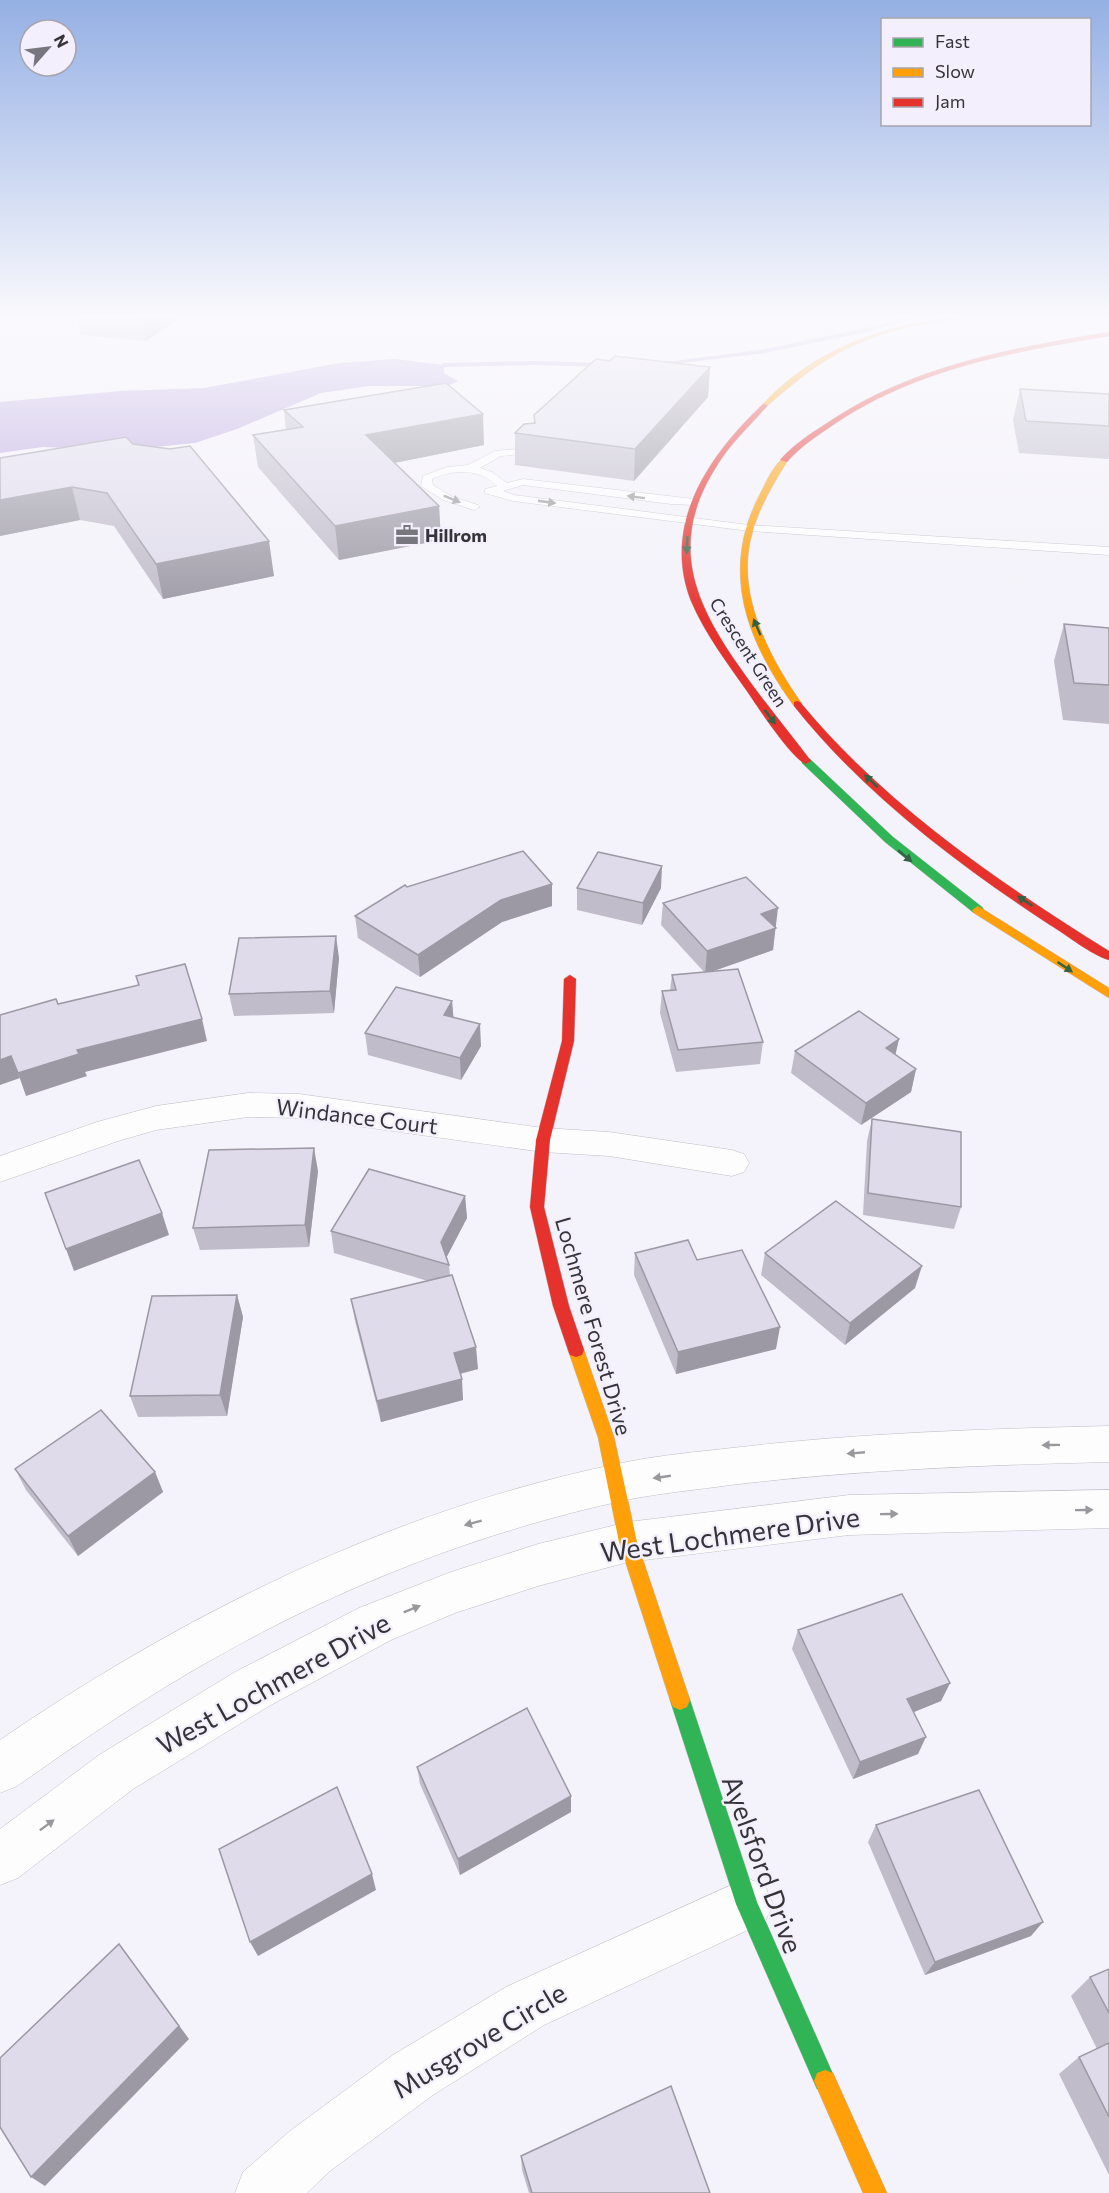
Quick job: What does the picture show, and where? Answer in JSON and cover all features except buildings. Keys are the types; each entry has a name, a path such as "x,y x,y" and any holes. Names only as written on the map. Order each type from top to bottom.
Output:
{"street":[{"name":"Crescent Green","path":"754,416 740,428 712,462 694,502 686,546 687,564 695,603 756,699 834,793 940,883 1109,994"},
{"name":"Crescent Green","path":"837,416 784,460 749,528 744,568 752,616 777,673 821,734 892,801 1004,887 1109,956"},
{"name":"Lochmere Forest Drive","path":"570,979 568,1041 543,1140 537,1207 561,1306 606,1437 628,1542"},
{"name":"Windance Court","path":"0,1169 109,1131 156,1118 248,1105 299,1106 543,1140 609,1144 732,1163"},
{"path":"0,1768 90,1706 203,1640 320,1581 456,1527 616,1483 790,1459 873,1452 1109,1444"},
{"name":"West Lochmere Drive","path":"0,1860 116,1772 252,1689 375,1624 451,1593 538,1565 628,1542 849,1515 1109,1509"},
{"name":"Ayelsford Drive","path":"628,1542 747,1904 875,2193"},
{"name":"Musgrove Circle","path":"264,2193 310,2151 413,2075 525,2006 747,1904"}],"lane":[{"path":"469,469 499,453 530,451"},
{"path":"474,507 447,498 428,486 427,478 451,469 479,470 496,477 504,488"},
{"path":"593,491 603,477"},
{"path":"694,502 523,483 489,491 513,498 749,528 1109,551"}],"shaded area":[{"path":"0,416 267,416 195,443 123,450 43,447 0,453"}],"traffic: fast":[{"path":"806,761 889,839 978,910"},
{"path":"680,1700 747,1904 825,2081"}],"traffic: slow":[{"path":"784,460 766,490 751,523 745,544 743,564 749,607 756,629 774,669 797,704"},
{"path":"978,910 1109,994"},
{"path":"576,1350 606,1437 628,1542 680,1700"},
{"path":"825,2081 875,2193"}],"traffic: jam":[{"path":"754,416 729,443 701,488 691,512 686,537 686,564 696,601 712,631 770,717 806,761"},
{"path":"784,460 805,441 840,416"},
{"path":"797,704 847,759 934,835 1019,899 1109,956"},
{"path":"570,979 568,1041 543,1140 537,1207 561,1306 576,1350"}],"place":[{"name":"Hillrom","path":"407,535"}]}
